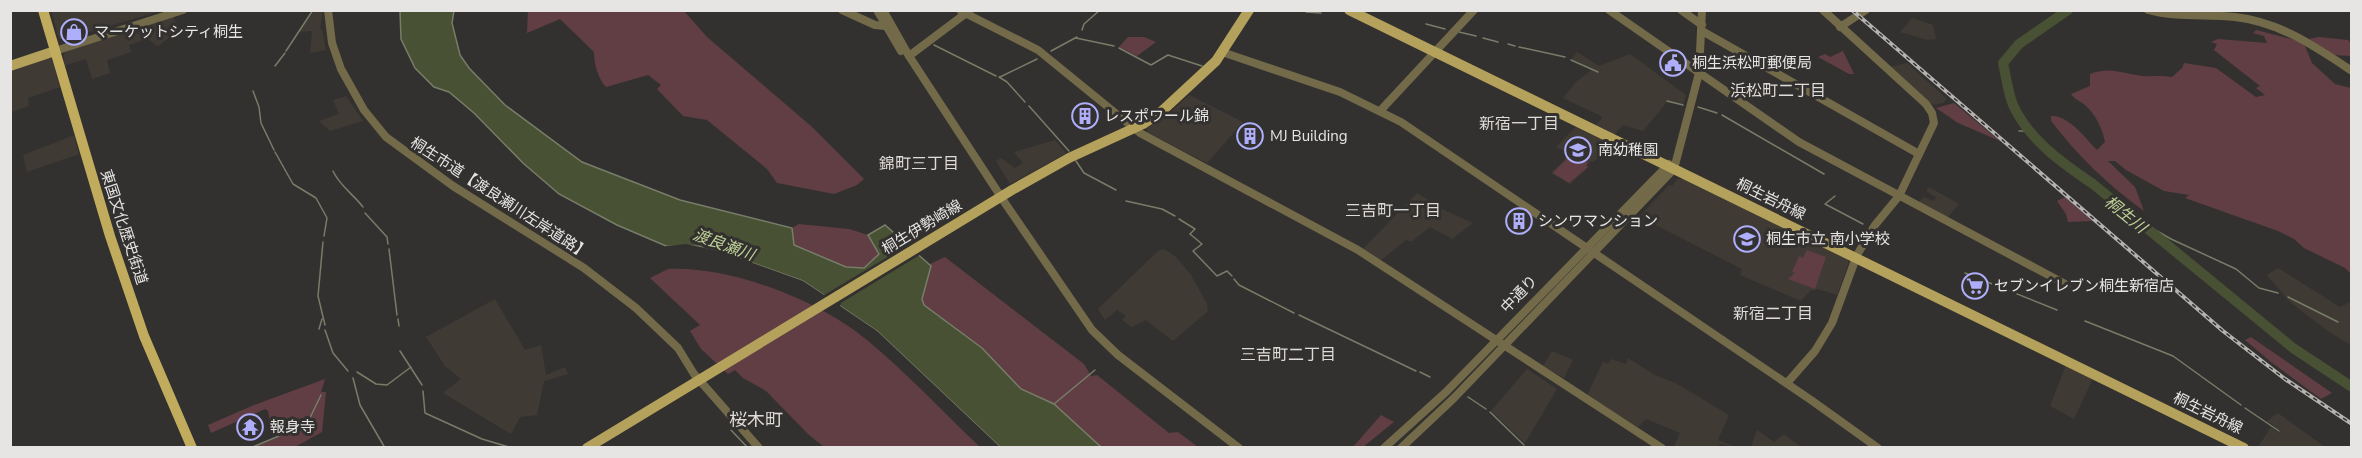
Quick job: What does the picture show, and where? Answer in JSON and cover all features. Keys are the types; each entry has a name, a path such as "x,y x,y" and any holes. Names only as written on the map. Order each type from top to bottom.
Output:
{"highway":[{"name":"東国文化歴史街道","path":"43,10 110,237 142,329 192,447"}],"main road":[{"name":"桐生伊勢崎線","path":"587,447 1002,196 1069,158 1134,129 1170,105 1210,68 1250,10"},
{"name":"桐生岩舟線","path":"1349,10 1671,165 2244,447"},
{"path":"10,64 55,49"}],"street":[{"name":"桐生市道【渡良瀬川左岸道路】","path":"328,10 330,38 341,69 364,110 386,137 453,186 611,287 657,327 705,377 759,447"},
{"path":"842,10 875,25 885,26"},
{"path":"877,10 901,50 909,56"},
{"path":"883,10 909,56 1077,311 1097,336 1138,372 1239,447"},
{"path":"1380,111 1474,10"},
{"path":"1609,10 1799,142 2067,285"},
{"path":"1681,10 1702,28 1919,154"},
{"name":"中通り","path":"1384,447 1499,343 1671,165 1699,73 1702,10"},
{"path":"1786,383 1815,351 1832,323 1856,257 1875,225 1899,196 1934,123 1930,109 1822,10"},
{"path":"1840,27 1866,10"},
{"path":"2148,10 2168,16 2232,16 2265,23 2303,39 2352,71"},
{"path":"55,49 177,11"},
{"path":"909,56 965,12 1038,50 1134,129 1358,250 1662,447"},
{"path":"1222,52 1340,92 1401,122 1878,447"},
{"name":"中通り","path":"1401,447 1454,398 1499,343"}],"shaded area":[{"name":"マーケットシティ桐生","path":"51,10 160,11 66,39 59,39"},
{"path":"528,10 684,11 707,37 811,126 864,179 857,185 834,194 777,183 767,169 707,120 683,116 657,89 661,85 648,75 606,87 597,71 594,52 560,19 527,33"},
{"path":"314,11 323,11 320,29 322,29 326,50 310,53 312,31 299,32"},
{"path":"173,16 179,30 158,46 133,29"},
{"path":"1912,18 1933,25 1936,39 1927,40 1900,32"},
{"path":"131,29 146,39 129,45 131,52 107,60 110,73 92,79 86,59 64,66 64,54 71,49"},
{"path":"2256,30 2299,41 2305,46 2312,63 2335,84 2351,88 2351,274 2345,268 2304,248 2294,239 2278,231 2185,198 2189,195 2164,191 2126,170 2115,161 2108,161 2135,187 2144,211 2094,169 2051,121 2051,116 2071,123 2097,150 2105,142 2101,128 2090,110 2071,94 2090,86 2090,74 2105,71 2172,77 2184,63 2216,68 2256,97 2265,95 2256,88 2260,86 2214,50 2217,44 2211,42 2218,39 2267,43 2264,36 2253,33"},
{"path":"1128,37 1144,37 1156,42 1137,56 1119,47"},
{"path":"2319,37 2348,40 2351,44 2351,56 2334,55 2309,39"},
{"path":"1843,51 1854,74 1849,74 1818,57 1825,54 1830,57"},
{"path":"1577,52 1599,66 1630,54 1686,95 1683,105 1667,102 1643,131 1623,125 1614,135 1595,126 1602,118 1601,116 1563,98 1576,82 1593,69 1572,59"},
{"path":"42,58 52,58 60,87 28,98 29,106 11,112 11,69"},
{"path":"1907,63 1947,99 1943,103 1933,105 1890,67"},
{"path":"1189,95 1243,122 1207,163 1147,132 1147,128 1172,111"},
{"path":"346,96 363,121 330,131 319,121 339,114 333,100"},
{"path":"1954,103 2000,141 1958,123 1936,108"},
{"path":"1576,127 1613,145 1593,162 1591,161 1587,165 1589,167 1570,184 1551,173 1570,154 1556,147"},
{"path":"74,136 79,154 27,172 23,155"},
{"path":"1055,140 1066,153 1010,184 996,161 1001,158 1015,168 1023,163 1014,152"},
{"path":"1572,154 1588,163 1586,166 1588,167 1569,183 1553,173"},
{"name":"桐生市立 南小学校","path":"1677,179 1684,179 1846,257 1849,262 1837,295 1818,289 1810,291 1801,301 1740,275 1742,269 1642,218 1640,216"},
{"path":"1929,187 1959,204 1947,218 1918,203 1923,197 1934,201 1936,197 1926,191"},
{"path":"1417,193 1444,210 1473,223 1452,239 1430,227 1411,242 1406,240 1381,260 1363,249"},
{"path":"2065,197 2092,221 2068,222 2066,214 2057,201"},
{"path":"799,224 849,229 868,235 879,253 864,268 846,267 794,245 792,228"},
{"path":"1164,249 1175,256 1191,275 1207,304 1208,311 1173,341 1146,320 1132,327 1122,320 1126,316 1117,310 1105,320 1098,309 1158,251"},
{"path":"1807,250 1826,257 1815,289 1788,279 1795,273 1792,272 1799,256 1803,258"},
{"path":"945,257 1084,364 1091,376 1097,375 1169,433 1178,432 1198,447 1101,447 1054,404 1021,389 982,348 924,305 922,299 930,264"},
{"path":"2278,268 2340,307 2351,302 2351,345 2329,332 2290,302 2267,275"},
{"path":"668,269 719,273 746,280 773,288 825,312 847,325 882,353 980,447 824,447 766,391 743,378 735,370 728,374 701,349 690,331 700,325 650,278"},
{"path":"495,299 525,350 541,345 546,375 565,367 568,374 544,381 537,415 520,417 511,434 443,393 461,379 445,366 426,337"},
{"path":"2251,337 2332,393 2321,399 2245,340"},
{"path":"1552,351 1573,360 1564,378 1543,366"},
{"path":"1628,358 1729,415 1718,440 1736,447 1720,444 1718,447 1674,447 1680,433 1646,419 1638,427 1587,395 1603,362 1608,364 1611,359 1626,364"},
{"path":"2066,365 2093,378 2074,419 2050,406"},
{"path":"1527,369 1557,389 1525,443 1491,411"},
{"path":"325,379 321,392 326,392 322,432 295,447 253,447 279,437 277,420 270,422 268,411 265,409 211,433 208,425"},
{"path":"2278,413 2325,447 2258,447 2271,427 2279,433 2281,431 2267,421"},
{"path":"1381,415 1394,422 1363,447 1353,447"},
{"path":"1757,430 1774,442 1784,434 1801,447 1751,447"}],"water":[{"name":"渡良瀬川","path":"400,11 454,11 452,23 460,55 469,68 505,105 582,162 680,200 792,228 794,245 846,267 864,268 879,254 868,235 885,225 931,266 922,299 924,305 982,348 1021,389 1054,404 1101,447 1000,447 877,331 803,281 719,251 698,246 666,246 617,225 559,194 523,163 474,113 449,92 434,87 415,68 401,39"}],"pier":[{"path":"911,243 923,253 841,303 840,306 877,331 1000,447 995,448 875,333 802,283 718,253 686,247 665,248 686,244 719,251 803,281 824,295"}],"waterway":[{"path":"286,51 313,10"},
{"path":"1082,30 1084,24 1100,10"},
{"path":"1297,10 1301,11"},
{"name":"桐生川","path":"2068,10 2019,44 2003,63 2013,105 2028,129 2047,150 2093,184 2293,348 2352,387"},
{"path":"1306,12 1321,13"},
{"path":"1426,24 1445,29"},
{"path":"1459,32 1476,36"},
{"path":"1051,51 1077,37"},
{"path":"1076,38 1114,46"},
{"path":"1483,38 1498,42"},
{"path":"1508,44 1515,46"},
{"path":"934,45 996,76"},
{"path":"1519,47 1565,57"},
{"path":"1119,48 1151,65 1168,55 1202,66"},
{"path":"275,66 285,53"},
{"path":"1000,77 1037,59"},
{"path":"1571,60 1598,72"},
{"path":"999,77 1007,82 1025,102"},
{"path":"253,91 259,107 261,123 274,150"},
{"path":"1667,101 1683,105"},
{"path":"1029,106 1069,151"},
{"path":"1698,107 1717,113"},
{"path":"1722,115 1824,174"},
{"path":"2019,131 2031,131"},
{"path":"275,152 293,184 316,198 327,218 324,236"},
{"path":"1076,161 1084,173 1116,190"},
{"path":"333,171 363,207"},
{"path":"1835,196 1825,204 1863,224"},
{"path":"1126,201 1162,209 1175,216"},
{"path":"365,213 387,237 388,244"},
{"path":"2134,218 2171,239 2236,269 2259,288 2278,293"},
{"path":"1179,219 1195,229 1190,234 1202,244 1193,251 1217,276 1227,271 1232,276"},
{"path":"323,242 318,296 325,325"},
{"path":"389,249 397,315"},
{"path":"1965,273 2057,310"},
{"path":"1234,279 1239,285 1294,313"},
{"path":"2288,297 2338,322"},
{"path":"1299,315 1416,371"},
{"path":"319,329 322,319"},
{"path":"398,319 399,326"},
{"path":"2085,321 2173,356 2241,405"},
{"path":"325,330 333,353 348,371"},
{"path":"400,351 411,367"},
{"path":"357,372 376,384 387,385 411,367"},
{"path":"411,367 422,385"},
{"path":"1054,404 1095,370"},
{"path":"1420,372 1430,377"},
{"path":"353,378 360,405 385,448"},
{"path":"423,391 425,413 482,439 512,448"},
{"path":"307,424 321,395"},
{"path":"1468,397 1486,409"},
{"path":"2245,408 2279,431"},
{"path":"1490,412 1524,445"},
{"path":"731,430 748,448"},
{"path":"250,448 279,436"}],"railway":[{"path":"1852,10 2223,331 2285,379 2352,424"}],"place":[{"name":"マーケットシティ桐生","path":"74,32"},
{"name":"桐生浜松町郵便局","path":"1673,63"},
{"name":"レスポワール錦","path":"1085,116"},
{"name":"MJ Building","path":"1250,136"},
{"name":"南幼稚園","path":"1578,150"},
{"name":"シンワマンション","path":"1519,221"},
{"name":"桐生市立 南小学校","path":"1747,239"},
{"name":"セブンイレブン桐生新宿店","path":"1975,286"},
{"name":"報身寺","path":"250,427"}],"district":[{"name":"浜松町二丁目","path":"1778,90"},
{"name":"新宿一丁目","path":"1519,123"},
{"name":"錦町三丁目","path":"919,163"},
{"name":"三吉町一丁目","path":"1393,210"},
{"name":"新宿二丁目","path":"1773,313"},
{"name":"三吉町二丁目","path":"1288,354"},
{"name":"桜木町","path":"756,420"}]}
